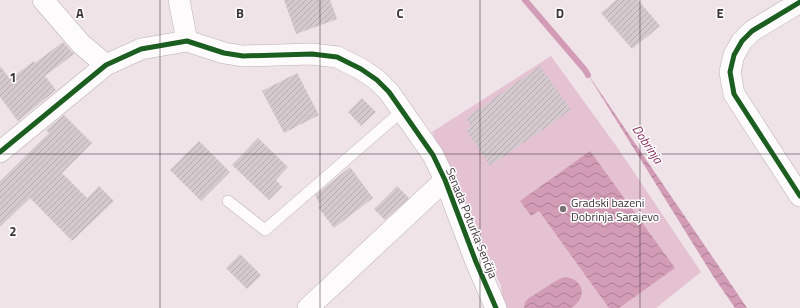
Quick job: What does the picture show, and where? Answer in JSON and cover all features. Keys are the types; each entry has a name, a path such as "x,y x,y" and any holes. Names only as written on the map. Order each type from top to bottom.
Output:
{"street":[{"path":"43,0 81,44 106,65"},
{"path":"179,0 187,41"},
{"path":"800,2 752,31 742,41 734,55 730,72 734,94 800,196"},
{"name":"Senada Poturka Senčija","path":"0,152 106,65 141,49 187,41 224,53 243,56 312,54 337,57 361,69 377,80 389,92 433,155 445,180 476,262 496,308"},
{"name":"Senada Poturka Senčija","path":"308,308 445,180"}],"lane":[{"path":"228,201 265,230 402,111"}],"shaded area":[{"name":"Gradski bazeni Dobrinja Sarajevo","path":"551,56 617,147 701,272 656,308 503,308 501,286 432,132"}],"water":[{"name":"Dobrinja","path":"585,70 747,308 735,308 713,276"},
{"path":"590,151 675,268 619,308 609,308 539,211 531,216 520,201"},
{"path":"565,277 576,281 582,290 580,299 571,308 524,308 525,302 529,298 559,279"}],"building":[{"path":"284,0 330,0 337,19 296,34"},
{"path":"616,0 638,0 660,26 632,49 601,13"},
{"path":"63,42 74,54 45,76 56,90 18,121 0,97 0,66 10,79"},
{"path":"540,66 571,110 490,166 466,130 471,126 466,118"},
{"path":"297,73 319,115 284,133 262,91"},
{"path":"362,98 376,112 361,126 348,112"},
{"path":"64,115 92,143 62,173 87,198 99,186 114,201 72,241 30,198 0,227 0,181 49,133 46,130"},
{"path":"258,138 288,167 276,180 282,187 269,200 232,165"},
{"path":"199,141 230,172 201,201 170,170"},
{"path":"350,167 373,198 334,228 318,207 320,205 315,195"},
{"path":"397,186 409,198 385,220 374,209"},
{"path":"240,254 261,275 247,289 226,268"}],"waterway":[{"name":"Dobrinja","path":"525,0 588,75"}],"cycle path":[{"path":"800,2 752,31 742,41 734,55 730,72 734,94 800,196"},
{"path":"0,152 106,65 141,49 187,41 224,53 243,56 312,54 337,57 361,69 377,80 389,92 433,155 445,180 476,262 496,308"}],"place":[{"name":"Gradski bazeni Dobrinja Sarajevo","path":"563,209"}]}
